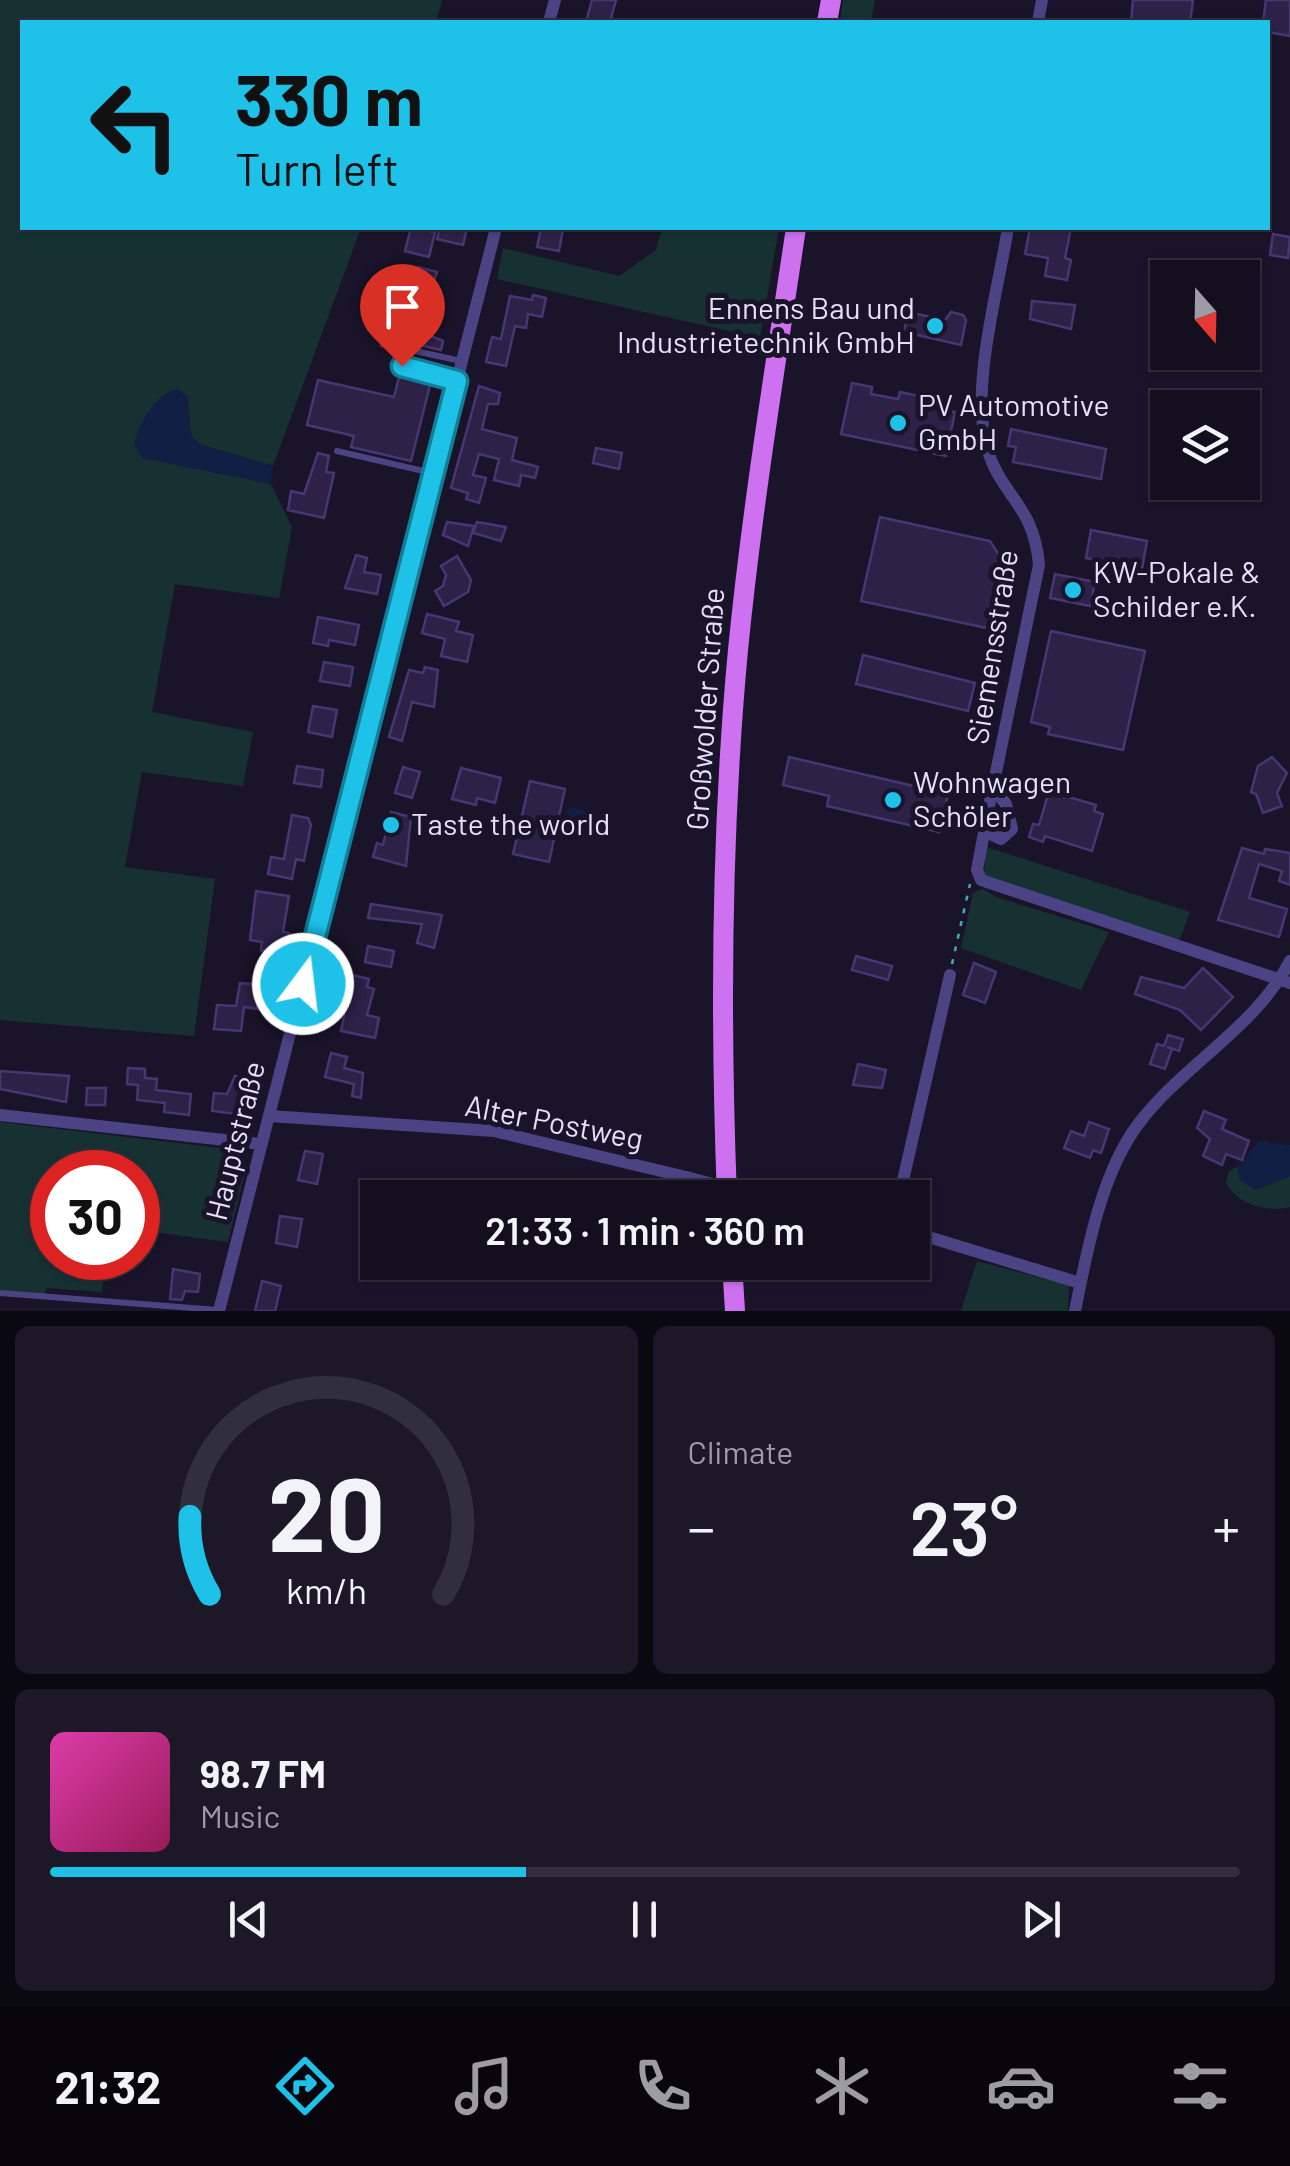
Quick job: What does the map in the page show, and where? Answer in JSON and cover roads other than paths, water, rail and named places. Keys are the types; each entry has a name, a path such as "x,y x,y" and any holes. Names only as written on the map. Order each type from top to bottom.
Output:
{"main road":[{"name":"Großwolder Straße","path":"728,1180 723,918 731,751 752,523 796,230"},
{"path":"733,1280 735,1311"}],"street":[{"name":"Hauptstraße","path":"219,1311 495,230"},
{"name":"Siemensstraße","path":"1008,230 981,424 998,474 1027,514 1036,540 1038,566 984,832 977,870 980,880 991,887 1285,982"},
{"name":"Siemensstraße","path":"984,832 1001,839 1012,828 1006,804 994,790"},
{"path":"1074,1311 1108,1190 1128,1140 1155,1106 1285,982 1290,961"},
{"path":"903,1180 950,975"},
{"path":"0,1114 261,1144"},
{"name":"Alter Postweg","path":"269,1116 494,1131 698,1180"},
{"path":"930,1237 1080,1283"}],"lane":[{"path":"415,350 462,362"},
{"path":"402,366 457,381"},
{"path":"338,452 433,474"},
{"path":"0,1293 178,1304 219,1311"}],"water":[{"path":"178,389 188,397 191,434 199,444 273,466 271,484 142,458 134,444 144,418 162,397"},
{"path":"573,807 606,818 609,827 564,829 567,810"},
{"path":"1259,1141 1290,1145 1290,1176 1256,1190 1240,1180 1237,1167"}],"place":[{"name":"Ennens Bau und Industrietechnik GmbH","path":"935,326"},
{"name":"PV Automotive GmbH","path":"898,423"},
{"name":"KW-Pokale & Schilder e.K.","path":"1073,590"},
{"name":"Wohnwagen Schöler","path":"893,800"},
{"name":"Taste the world","path":"391,825"}]}
